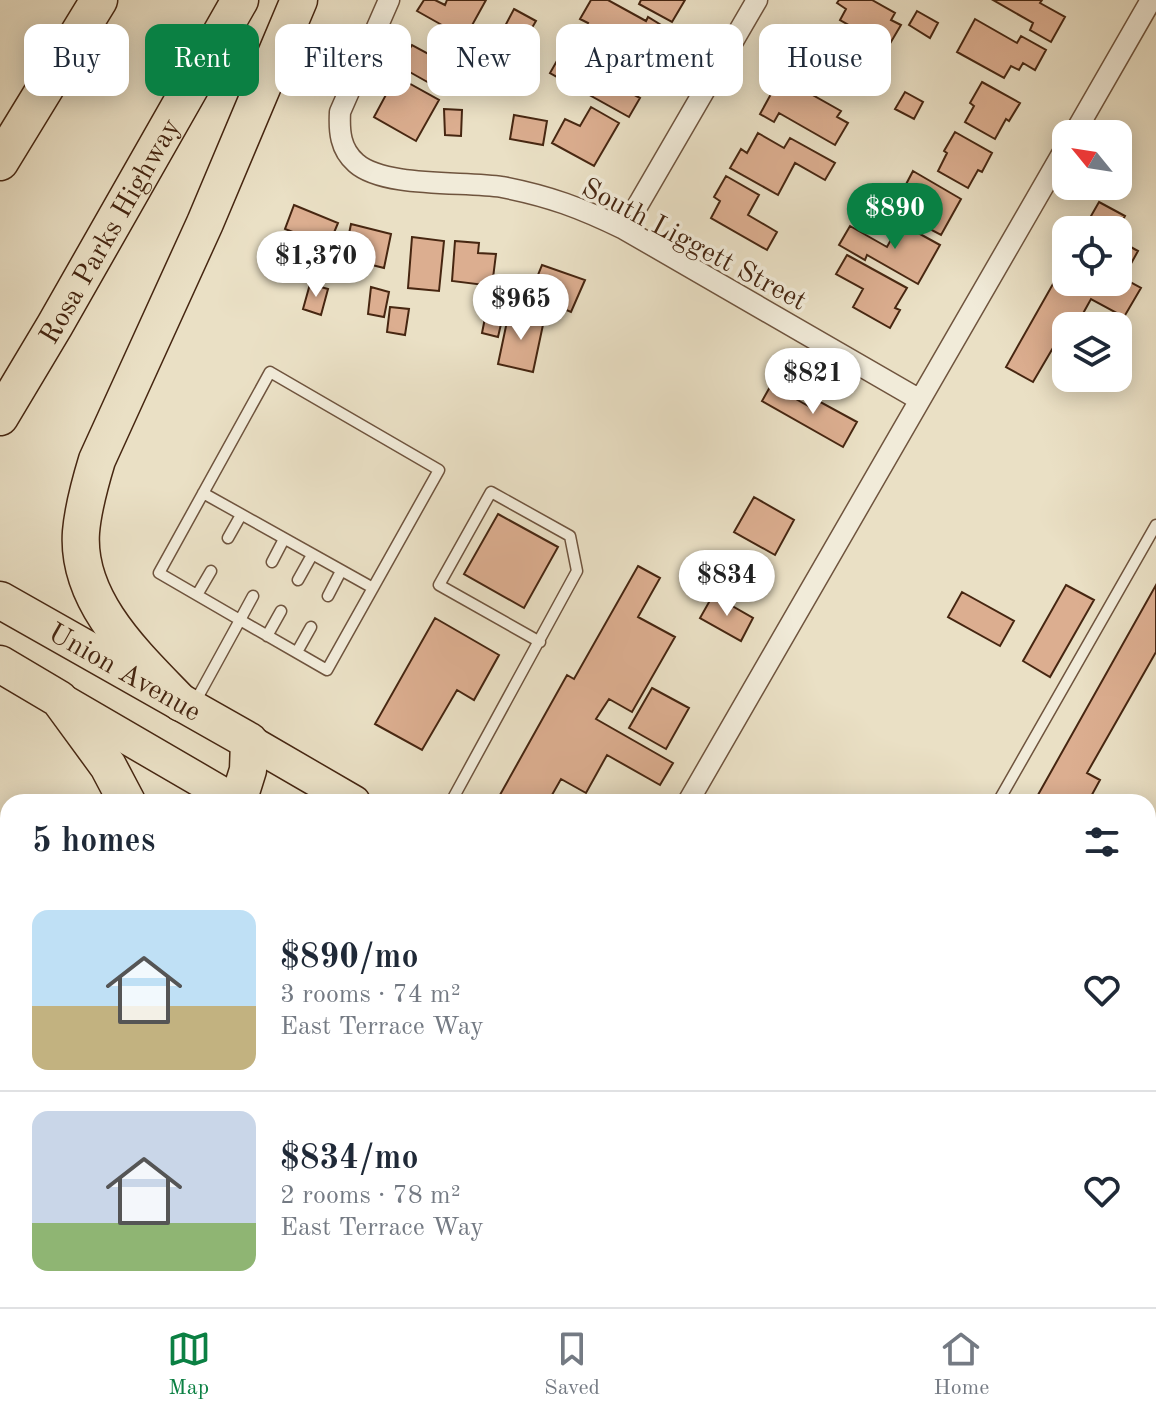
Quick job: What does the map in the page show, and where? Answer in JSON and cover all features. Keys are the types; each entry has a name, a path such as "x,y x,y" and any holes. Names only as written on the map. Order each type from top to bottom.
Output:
{"highway":[{"path":"0,162 99,0"},
{"name":"Rosa Parks Highway","path":"0,417 240,0"},
{"path":"186,706 125,644 104,616 88,580 82,557 81,533 97,460 205,223 299,0"},
{"path":"0,440 55,325"},
{"name":"Union Avenue","path":"0,600 249,741"},
{"name":"Union Avenue","path":"0,664 59,699"},
{"path":"59,699 108,766 123,794"},
{"path":"240,794 248,770 249,741"}],"main road":[{"name":"Union Avenue","path":"59,699 224,794"},
{"path":"249,741 340,794"}],"street":[{"name":"South Liggett Street","path":"389,0 340,112 339,130 344,147 356,164 373,173 422,182 497,186 543,195 582,208 624,229 920,400"},
{"path":"624,229 757,0"},
{"path":"1082,120 1151,0"},
{"path":"693,794 1052,171"}],"lane":[{"path":"270,372 439,470 327,670 159,573 203,493 270,372"},
{"path":"455,794 540,642 577,571 570,536 491,492 439,585 540,642"},
{"path":"203,493 373,588"},
{"path":"228,538 241,515"},
{"path":"1003,794 1156,525"},
{"path":"272,562 284,539"},
{"path":"298,580 312,555"},
{"path":"197,595 211,571"},
{"path":"328,596 341,571"},
{"path":"186,706 253,596"},
{"path":"267,636 281,611"},
{"path":"297,652 311,627"}],"building":[{"path":"424,0 435,0 445,5 447,0 486,0 473,24 440,24 417,11"},
{"path":"591,0 608,0 646,21 648,17 660,24 587,24 580,19"},
{"path":"641,0 685,0 672,22 639,4"},
{"path":"839,0 872,0 895,13 891,20 901,25 891,42 891,24 847,24 840,20 846,9 837,3"},
{"path":"993,0 1042,0 1040,3 1065,17 1051,42 1030,30 1033,23"},
{"path":"514,9 536,21 534,24 506,24"},
{"path":"917,11 938,23 930,38 909,25"},
{"path":"975,19 1017,43 1021,36 1046,50 1035,70 1023,63 1019,70 1011,66 1004,78 957,52"},
{"path":"412,45 427,53 427,82 411,73"},
{"path":"556,62 556,76 550,73"},
{"path":"982,82 1020,103 995,139 965,122 974,106 970,103"},
{"path":"411,84 439,100 416,141 374,117 385,96 411,96"},
{"path":"905,92 923,102 914,119 895,109"},
{"path":"591,96 640,98 629,117"},
{"path":"770,96 814,96 841,111 837,117 848,123 835,145 779,113 774,122 760,114"},
{"path":"591,107 619,123 594,166 552,143 565,119 580,126"},
{"path":"444,109 462,110 461,136 445,135"},
{"path":"514,115 547,121 543,145 510,139"},
{"path":"955,132 992,153 982,172 978,170 968,188 938,171 947,153 944,151"},
{"path":"758,133 784,148 790,138 835,163 825,180 795,163 778,195 730,168 741,149 747,153"},
{"path":"913,171 961,199 941,235 911,219 915,212 910,209 915,200 902,192"},
{"path":"726,176 759,195 748,215 777,232 767,250 711,218 720,201 714,197"},
{"path":"1099,202 1125,216 1091,216"},
{"path":"294,205 338,223 321,264 285,250 293,232 285,229"},
{"path":"900,223 940,245 918,284 867,255 865,260 839,245 850,226 887,247"},
{"path":"351,224 391,234 384,268 344,258"},
{"path":"412,237 444,241 439,291 408,288"},
{"path":"455,241 479,243 478,253 496,254 492,286 452,281"},
{"path":"1132,248 1138,251 1132,262"},
{"path":"847,255 907,288 895,308 900,310 890,328 853,307 863,289 836,274"},
{"path":"542,265 585,280 571,312 530,295"},
{"path":"1132,283 1141,288 1127,312 1115,312 1091,299 1084,312 1052,312 1052,350 1033,382 1006,367 1052,286 1052,296 1132,296"},
{"path":"310,284 328,289 321,315 303,309"},
{"path":"371,287 389,292 384,317 368,314"},
{"path":"390,307 409,309 405,335 387,332"},
{"path":"487,308 504,311 498,337 482,333"},
{"path":"509,312 544,320 533,372 498,364"},
{"path":"771,385 810,407 815,399 857,422 843,447 762,401"},
{"path":"754,497 794,520 775,555 734,532"},
{"path":"498,514 558,547 524,608 464,574"},
{"path":"638,566 660,578 638,617 675,637 632,712 609,699 596,719 673,763 660,785 607,755 586,793 561,779 553,794 500,794 567,675 574,679"},
{"path":"1066,585 1094,600 1050,677 1023,661"},
{"path":"1156,585 1156,652 1087,773 1100,780 1092,794 1038,794"},
{"path":"962,592 1014,621 1000,646 948,617"},
{"path":"713,595 753,618 741,641 700,618"},
{"path":"435,618 499,655 474,700 457,690 422,750 375,724"},
{"path":"652,688 689,708 666,749 629,728"}]}
